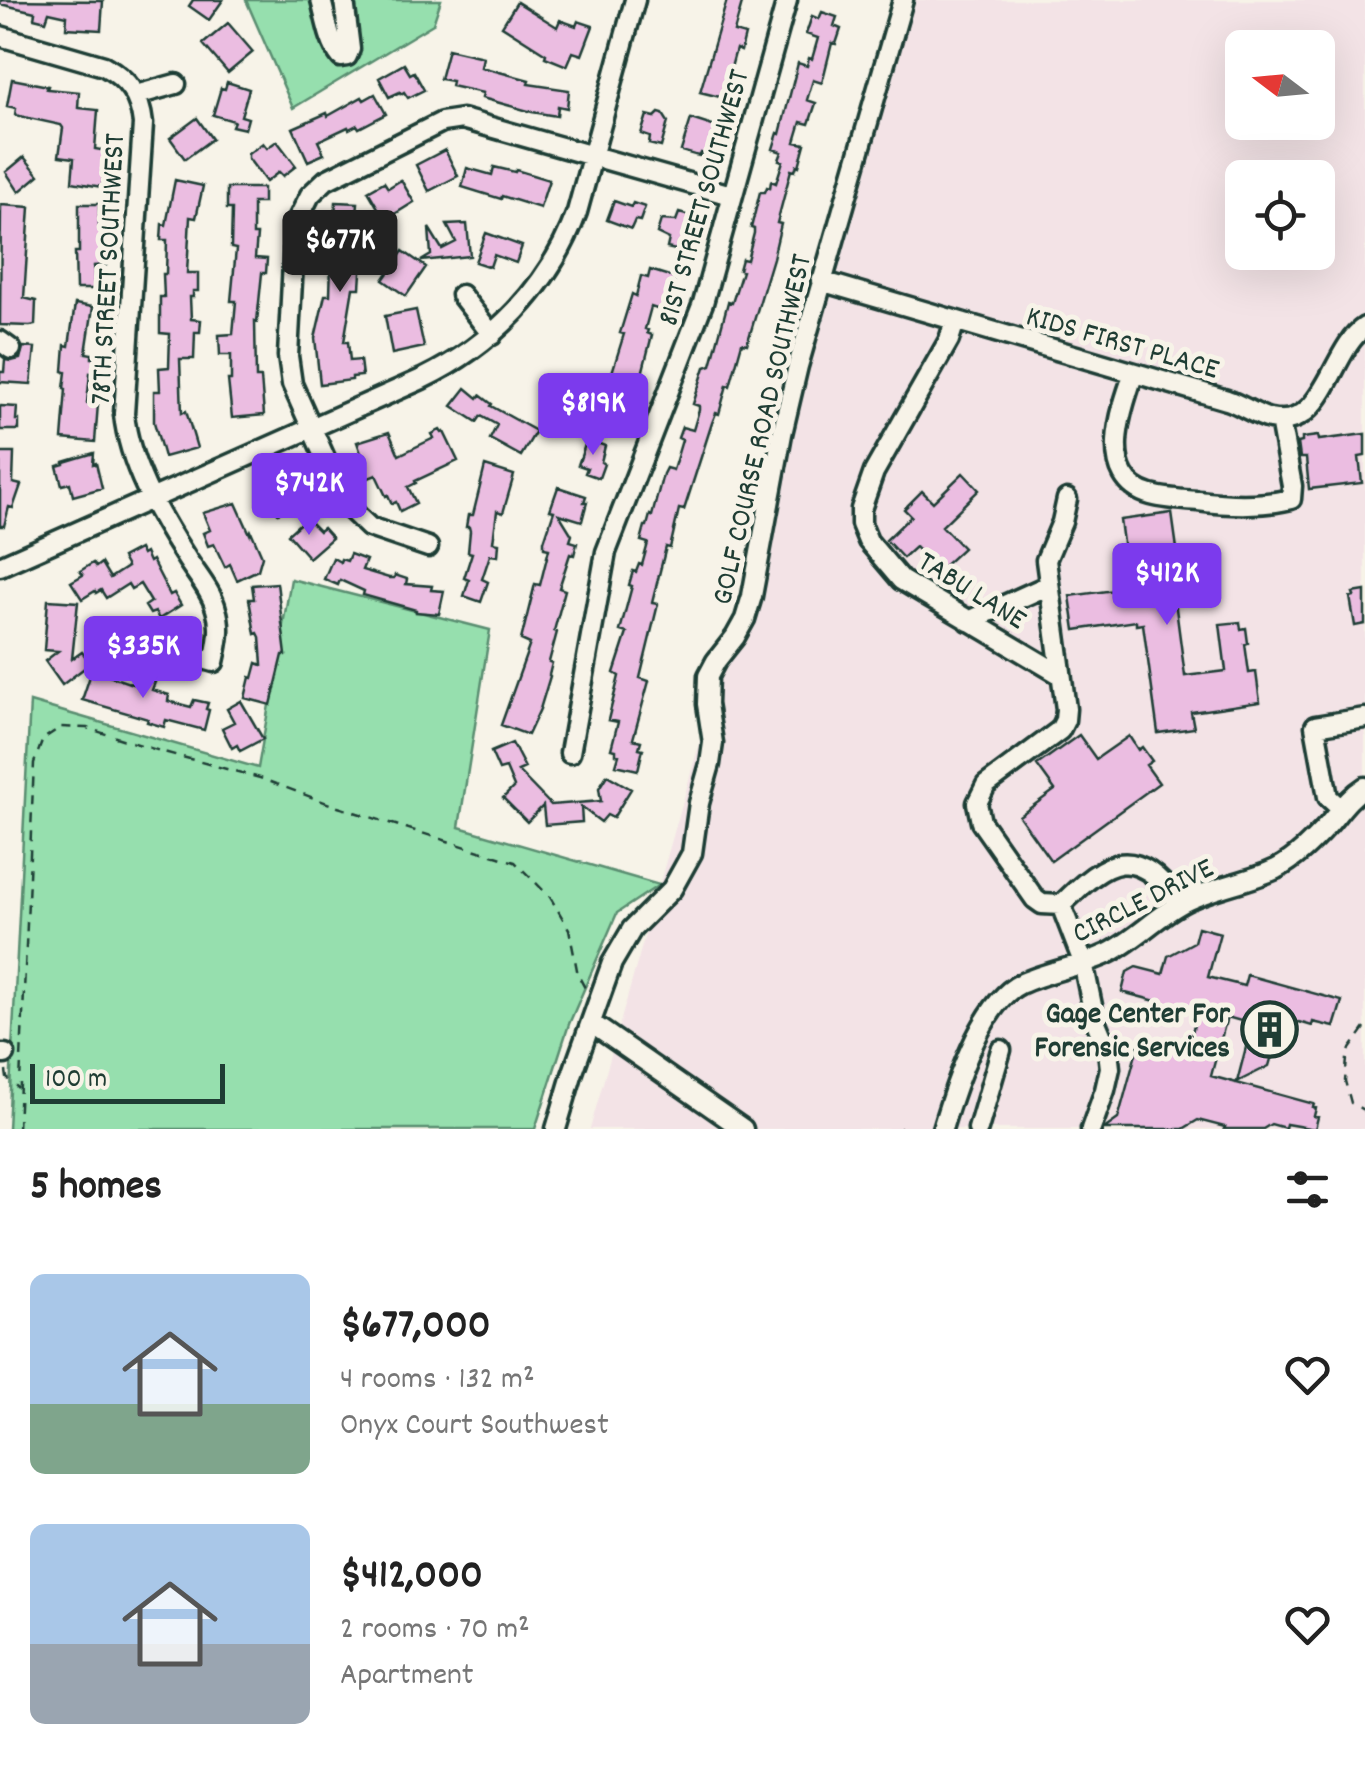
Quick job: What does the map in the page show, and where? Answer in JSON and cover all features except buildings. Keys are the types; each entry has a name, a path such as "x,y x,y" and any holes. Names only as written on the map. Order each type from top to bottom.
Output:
{"street":[{"path":"321,0 341,57 350,49 344,0"},
{"name":"81ST STREET SOUTHWEST","path":"570,753 606,552 702,304 786,0"},
{"name":"GOLF COURSE ROAD SOUTHWEST","path":"556,1129 612,963 646,913 672,889 692,854 713,743 706,704 708,676 740,628 752,596 782,434 903,0"},
{"path":"0,566 441,370 492,335 518,309 556,259 568,236 592,156 629,2"},
{"path":"0,36 104,66 117,73 136,95 176,84"},
{"name":"78TH STREET SOUTHWEST","path":"124,636 214,662 220,632 216,605 181,550 131,451 124,414 143,124 136,95"},
{"path":"428,547 380,532 359,519 339,494 292,384 288,356 295,225 318,186 442,122 462,119 731,195"},
{"name":"KIDS FIRST PLACE","path":"822,281 1227,400 1280,420"},
{"path":"461,295 492,335"},
{"name":"TABU LANE","path":"955,321 949,340 874,472 862,509 862,524 868,541 902,580 1061,675"},
{"path":"1134,373 1119,422 1118,463 1123,476 1148,495 1221,504 1291,498 1280,420 1300,414 1318,398 1347,344 1365,327"},
{"path":"1067,500 1046,560 1066,710 1064,720 1060,730 986,784 977,803 981,822 1042,904 1061,904 1103,868 1116,864 1146,869 1166,885 1180,904"},
{"path":"970,621 1049,585"},
{"path":"1341,809 1328,797 1315,726 1365,718"},
{"name":"CIRCLE DRIVE","path":"944,1129 967,1059 999,1000 1010,990 1104,955 1180,904 1206,892 1277,868 1311,842 1365,787"},
{"path":"1061,904 1083,962 1095,1020 1108,1050 1106,1090 1091,1129"},
{"path":"593,1016 743,1129"},
{"path":"978,1129 1001,1050"}],"path":[{"path":"18,1129 34,763 43,739 62,727 88,728 260,778 516,862 550,897 569,929 578,976 593,1016"},
{"path":"1365,1028 1350,1050 1345,1081 1352,1103 1365,1111"},
{"path":"2,1054 7,1078 20,1090"}],"shaded area":[{"path":"910,0 1365,0 1365,1129 590,1129"}],"green space":[{"path":"246,0 441,0 433,24 293,108"},
{"path":"291,579 490,630 459,827 659,885 617,913 569,1024 535,1129 8,1129 30,702 258,768"}],"place":[{"name":"Gage Center For Forensic Services","path":"1269,1029"}]}
